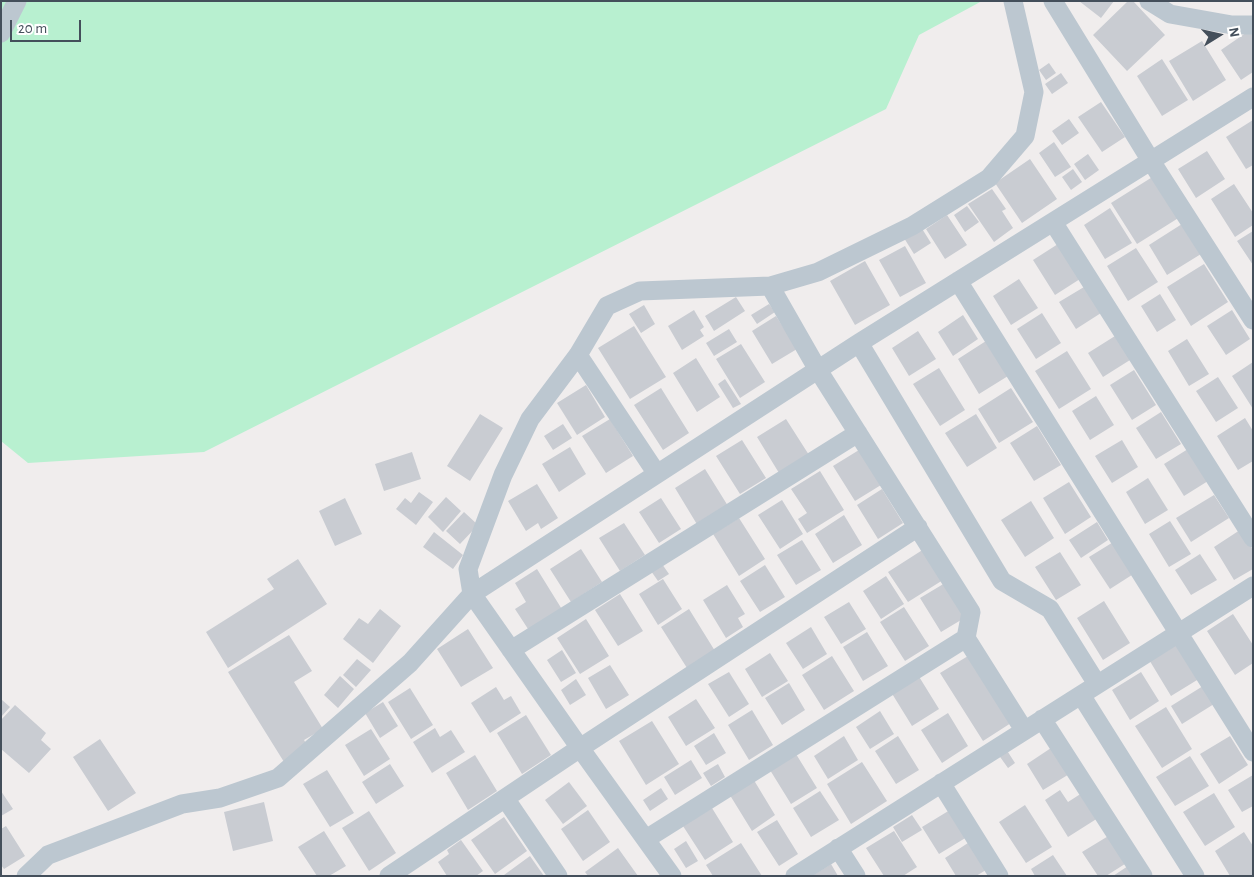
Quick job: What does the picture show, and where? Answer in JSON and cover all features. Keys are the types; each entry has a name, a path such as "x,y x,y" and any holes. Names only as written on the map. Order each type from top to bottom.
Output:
{"street":[{"path":"1,34 17,1"},
{"path":"672,876 472,594 468,569 503,476 530,419 578,355 606,306 640,291 770,286 818,272 912,226 989,178 1025,136 1034,92 1013,1"},
{"path":"1053,1 1151,161 1253,320"},
{"path":"1149,1 1170,14 1232,25 1253,25"},
{"path":"26,876 48,856 57,852 182,804 220,798 278,778 410,663 472,594 859,343 1253,97"},
{"path":"1052,222 1253,538"},
{"path":"958,281 1253,752"},
{"path":"770,286 818,370 971,612 966,638 1024,730"},
{"path":"859,343 1002,581 1050,609 1097,684"},
{"path":"578,355 657,474"},
{"path":"511,650 858,433"},
{"path":"401,873 505,798 918,527"},
{"path":"795,876 1253,586"},
{"path":"646,839 966,638"},
{"path":"1081,695 1195,876"},
{"path":"1042,719 1143,876"},
{"path":"941,783 999,876"},
{"path":"505,798 558,876"},
{"path":"838,848 856,876"}],"green space":[{"path":"1,1 982,1 919,35 886,109 204,452 28,463 1,441"}],"building":[{"path":"1079,1 1114,1 1101,18"},
{"path":"1128,1 1133,1 1165,35 1127,71 1093,35"},
{"path":"1253,28 1253,72 1241,80 1221,50"},
{"path":"1202,41 1226,80 1193,101 1169,61"},
{"path":"1162,59 1188,100 1162,116 1137,76"},
{"path":"1049,63 1056,73 1046,80 1039,70"},
{"path":"1061,73 1068,83 1052,94 1045,84"},
{"path":"1101,102 1125,137 1102,152 1078,117"},
{"path":"1069,119 1079,133 1062,145 1052,131"},
{"path":"1253,120 1253,165 1246,169 1226,137"},
{"path":"1054,142 1071,167 1055,177 1039,153"},
{"path":"1207,151 1225,179 1196,198 1178,169"},
{"path":"1088,154 1099,170 1085,180 1074,164"},
{"path":"1030,159 1057,199 1022,223 995,183"},
{"path":"1073,169 1082,182 1071,190 1062,177"},
{"path":"1154,176 1180,217 1137,244 1111,203"},
{"path":"1234,184 1253,213 1253,225 1235,237 1211,199"},
{"path":"992,189 1006,209 1002,211 1013,228 994,242 968,204"},
{"path":"967,206 979,222 965,232 954,215"},
{"path":"1110,208 1132,243 1105,259 1084,225"},
{"path":"947,215 967,245 945,259 926,229"},
{"path":"1182,224 1201,254 1167,275 1149,245"},
{"path":"921,227 931,243 914,254 904,238"},
{"path":"1253,231 1253,265 1237,241"},
{"path":"1058,244 1080,279 1055,295 1033,260"},
{"path":"905,246 926,283 900,297 879,260"},
{"path":"1136,248 1158,282 1128,301 1107,266"},
{"path":"865,261 890,305 855,325 830,281"},
{"path":"1204,264 1228,302 1191,326 1167,287"},
{"path":"1019,279 1038,308 1011,325 993,296"},
{"path":"1084,287 1101,313 1076,329 1059,302"},
{"path":"1160,294 1176,320 1157,332 1141,306"},
{"path":"736,297 745,311 714,331 705,316"},
{"path":"769,304 775,312 757,324 751,315"},
{"path":"644,305 655,324 641,333 629,314"},
{"path":"694,310 704,327 700,330 704,336 682,350 668,326"},
{"path":"1232,310 1250,339 1226,355 1207,326"},
{"path":"1042,313 1061,343 1036,359 1017,329"},
{"path":"963,315 978,339 953,356 938,332"},
{"path":"776,316 797,349 772,364 752,331"},
{"path":"634,326 666,377 630,399 598,348"},
{"path":"729,329 737,342 714,356 706,343"},
{"path":"918,331 936,359 909,376 892,348"},
{"path":"1115,336 1130,360 1103,377 1088,353"},
{"path":"1187,339 1209,374 1189,386 1168,351"},
{"path":"986,341 1008,376 979,394 958,359"},
{"path":"741,344 765,382 740,398 716,359"},
{"path":"1067,351 1091,389 1059,409 1035,371"},
{"path":"696,358 720,397 697,412 673,373"},
{"path":"1253,362 1253,409 1232,376"},
{"path":"939,368 965,410 940,426 913,384"},
{"path":"1134,370 1156,405 1132,420 1110,385"},
{"path":"1218,377 1238,408 1216,422 1196,391"},
{"path":"725,379 741,404 733,408 718,384"},
{"path":"586,385 605,417 577,435 557,403"},
{"path":"661,388 689,433 663,450 634,405"},
{"path":"1011,388 1033,422 999,443 978,409"},
{"path":"1096,396 1114,425 1090,440 1072,411"},
{"path":"1161,412 1181,444 1156,459 1136,428"},
{"path":"480,414 503,428 470,481 447,466"},
{"path":"976,414 997,448 967,467 945,433"},
{"path":"1245,418 1253,431 1253,461 1238,470 1217,436"},
{"path":"610,419 633,456 606,473 582,436"},
{"path":"786,419 809,455 779,473 757,437"},
{"path":"563,424 572,438 553,450 544,436"},
{"path":"1037,426 1061,465 1034,481 1010,443"},
{"path":"742,440 766,478 740,494 716,456"},
{"path":"1122,440 1138,467 1112,483 1095,456"},
{"path":"570,447 586,474 559,492 542,464"},
{"path":"1188,449 1208,481 1184,496 1164,464"},
{"path":"859,450 881,485 855,501 833,466"},
{"path":"412,452 421,479 384,491 375,464"},
{"path":"705,469 728,506 698,526 675,488"},
{"path":"820,471 844,510 807,533 798,519 807,513 791,489"},
{"path":"1148,478 1168,510 1145,524 1126,492"},
{"path":"1069,482 1091,517 1065,534 1043,498"},
{"path":"537,484 558,518 541,529 538,523 526,531 508,501"},
{"path":"882,489 903,523 878,539 857,505"},
{"path":"419,492 433,502 416,525 396,509 405,498 411,503"},
{"path":"1214,495 1229,518 1191,542 1176,518"},
{"path":"446,497 461,511 443,532 428,517"},
{"path":"345,498 362,534 335,546 319,511"},
{"path":"661,498 681,529 659,543 639,512"},
{"path":"782,500 803,534 780,549 758,515"},
{"path":"1031,501 1054,538 1025,557 1001,520"},
{"path":"464,512 478,525 460,544 446,531"},
{"path":"844,515 862,545 833,563 815,534"},
{"path":"739,518 765,559 739,576 713,534"},
{"path":"1170,521 1191,554 1169,567 1149,534"},
{"path":"1097,522 1108,540 1081,558 1069,540"},
{"path":"624,523 645,555 620,571 599,538"},
{"path":"1240,530 1253,550 1253,569 1234,580 1214,547"},
{"path":"434,532 463,555 453,569 423,547"},
{"path":"802,540 821,570 796,585 777,555"},
{"path":"1115,541 1135,573 1110,589 1089,557"},
{"path":"581,549 602,582 571,602 550,569"},
{"path":"924,549 943,580 908,602 888,572"},
{"path":"1060,552 1081,585 1056,600 1035,567"},
{"path":"1200,554 1217,580 1191,595 1175,570"},
{"path":"298,559 327,604 228,668 206,632 274,589 267,579"},
{"path":"662,564 669,574 658,581 651,571"},
{"path":"765,565 785,597 760,612 740,581"},
{"path":"537,569 563,611 530,632 515,609 526,602 515,583"},
{"path":"886,576 904,604 881,619 863,591"},
{"path":"663,579 682,609 658,625 639,594"},
{"path":"945,583 966,617 941,632 920,598"},
{"path":"727,585 745,614 738,618 743,627 726,638 703,600"},
{"path":"620,594 643,631 618,646 595,610"},
{"path":"1104,601 1130,643 1103,660 1077,618"},
{"path":"849,602 866,629 841,644 824,617"},
{"path":"904,607 929,646 905,661 880,622"},
{"path":"380,609 401,626 373,663 343,639 359,618 368,624"},
{"path":"689,609 715,651 687,668 661,627"},
{"path":"1233,614 1253,645 1253,663 1235,675 1207,631"},
{"path":"586,619 609,656 580,674 557,638"},
{"path":"811,627 827,654 803,669 786,643"},
{"path":"468,629 493,668 461,687 437,649"},
{"path":"867,632 888,666 863,681 843,647"},
{"path":"289,635 312,671 294,682 323,729 304,740 308,747 284,762 228,672"},
{"path":"1178,640 1202,677 1171,696 1148,658"},
{"path":"562,650 576,673 561,682 547,660"},
{"path":"770,653 788,681 762,697 745,669"},
{"path":"832,656 854,691 824,710 802,675"},
{"path":"968,656 1011,723 983,741 940,673"},
{"path":"357,659 371,670 356,687 343,675"},
{"path":"610,665 629,695 606,709 588,678"},
{"path":"729,672 749,704 729,717 708,684"},
{"path":"1141,672 1159,701 1130,720 1112,690"},
{"path":"918,675 939,709 912,726 891,692"},
{"path":"340,676 354,689 338,708 324,695"},
{"path":"576,679 586,695 570,705 561,690"},
{"path":"789,683 805,710 782,725 765,698"},
{"path":"1203,686 1214,704 1182,724 1171,706"},
{"path":"496,687 504,700 511,696 521,713 490,733 471,703"},
{"path":"410,688 433,725 411,739 388,702"},
{"path":"1,699 10,707 1,717"},
{"path":"696,699 715,728 686,746 668,717"},
{"path":"383,702 398,726 380,738 365,713"},
{"path":"15,705 46,733 41,740 51,749 29,773 1,749 1,720"},
{"path":"1166,707 1192,749 1162,768 1135,726"},
{"path":"752,710 773,745 749,760 728,725"},
{"path":"880,711 894,734 870,749 856,727"},
{"path":"948,713 968,746 942,763 921,730"},
{"path":"526,715 551,755 522,774 497,733"},
{"path":"652,721 679,764 646,785 619,741"},
{"path":"435,728 440,737 451,730 465,752 432,773 413,742"},
{"path":"371,729 390,759 364,776 345,745"},
{"path":"714,733 726,753 706,765 694,746"},
{"path":"844,736 858,760 828,779 814,756"},
{"path":"898,736 919,770 896,784 875,751"},
{"path":"1230,736 1248,765 1219,784 1200,754"},
{"path":"100,739 136,793 108,811 73,757"},
{"path":"1054,746 1071,773 1043,790 1027,764"},
{"path":"1006,749 1015,763 1008,768 998,754"},
{"path":"796,754 817,788 791,804 770,770"},
{"path":"475,755 497,791 468,810 446,773"},
{"path":"1190,756 1209,786 1175,806 1156,777"},
{"path":"691,760 702,778 675,795 664,777"},
{"path":"862,762 887,801 851,824 827,784"},
{"path":"390,764 404,786 376,804 362,782"},
{"path":"718,764 725,777 711,786 703,773"},
{"path":"327,770 354,813 330,827 303,784"},
{"path":"1253,775 1253,806 1242,812 1228,790"},
{"path":"752,777 775,815 752,831 728,792"},
{"path":"569,782 587,806 563,824 545,800"},
{"path":"661,788 668,799 650,811 643,800"},
{"path":"1060,790 1068,802 1082,793 1098,818 1068,837 1045,800"},
{"path":"1,791 13,809 1,816"},
{"path":"820,791 839,820 811,837 793,808"},
{"path":"1214,793 1235,827 1205,846 1183,812"},
{"path":"264,802 273,841 233,851 224,812"},
{"path":"1025,805 1052,847 1026,863 999,822"},
{"path":"712,808 733,842 705,860 683,826"},
{"path":"588,810 610,842 583,861 561,829"},
{"path":"950,810 967,837 939,854 922,827"},
{"path":"369,811 396,853 369,871 342,828"},
{"path":"912,815 922,830 902,842 893,827"},
{"path":"504,817 527,851 495,874 471,840"},
{"path":"777,820 798,854 779,866 757,832"},
{"path":"6,826 25,856 4,869 1,865 1,829"},
{"path":"324,831 346,866 329,876 317,876 298,847"},
{"path":"894,831 917,867 903,876 884,876 866,848"},
{"path":"1244,832 1253,846 1253,876 1230,876 1215,851"},
{"path":"1110,835 1128,862 1106,876 1098,876 1082,852"},
{"path":"461,840 483,871 476,876 447,876 438,862 449,854 447,850"},
{"path":"686,841 698,861 686,868 674,849"},
{"path":"741,843 762,876 713,876 706,865"},
{"path":"968,843 986,870 976,876 956,876 945,858"},
{"path":"618,848 638,876 588,876 585,872"},
{"path":"1053,855 1067,876 1035,876 1031,869"},
{"path":"530,856 544,876 504,875"},
{"path":"831,864 838,876 812,876"},
{"path":"1128,866 1134,876 1113,876"}]}
